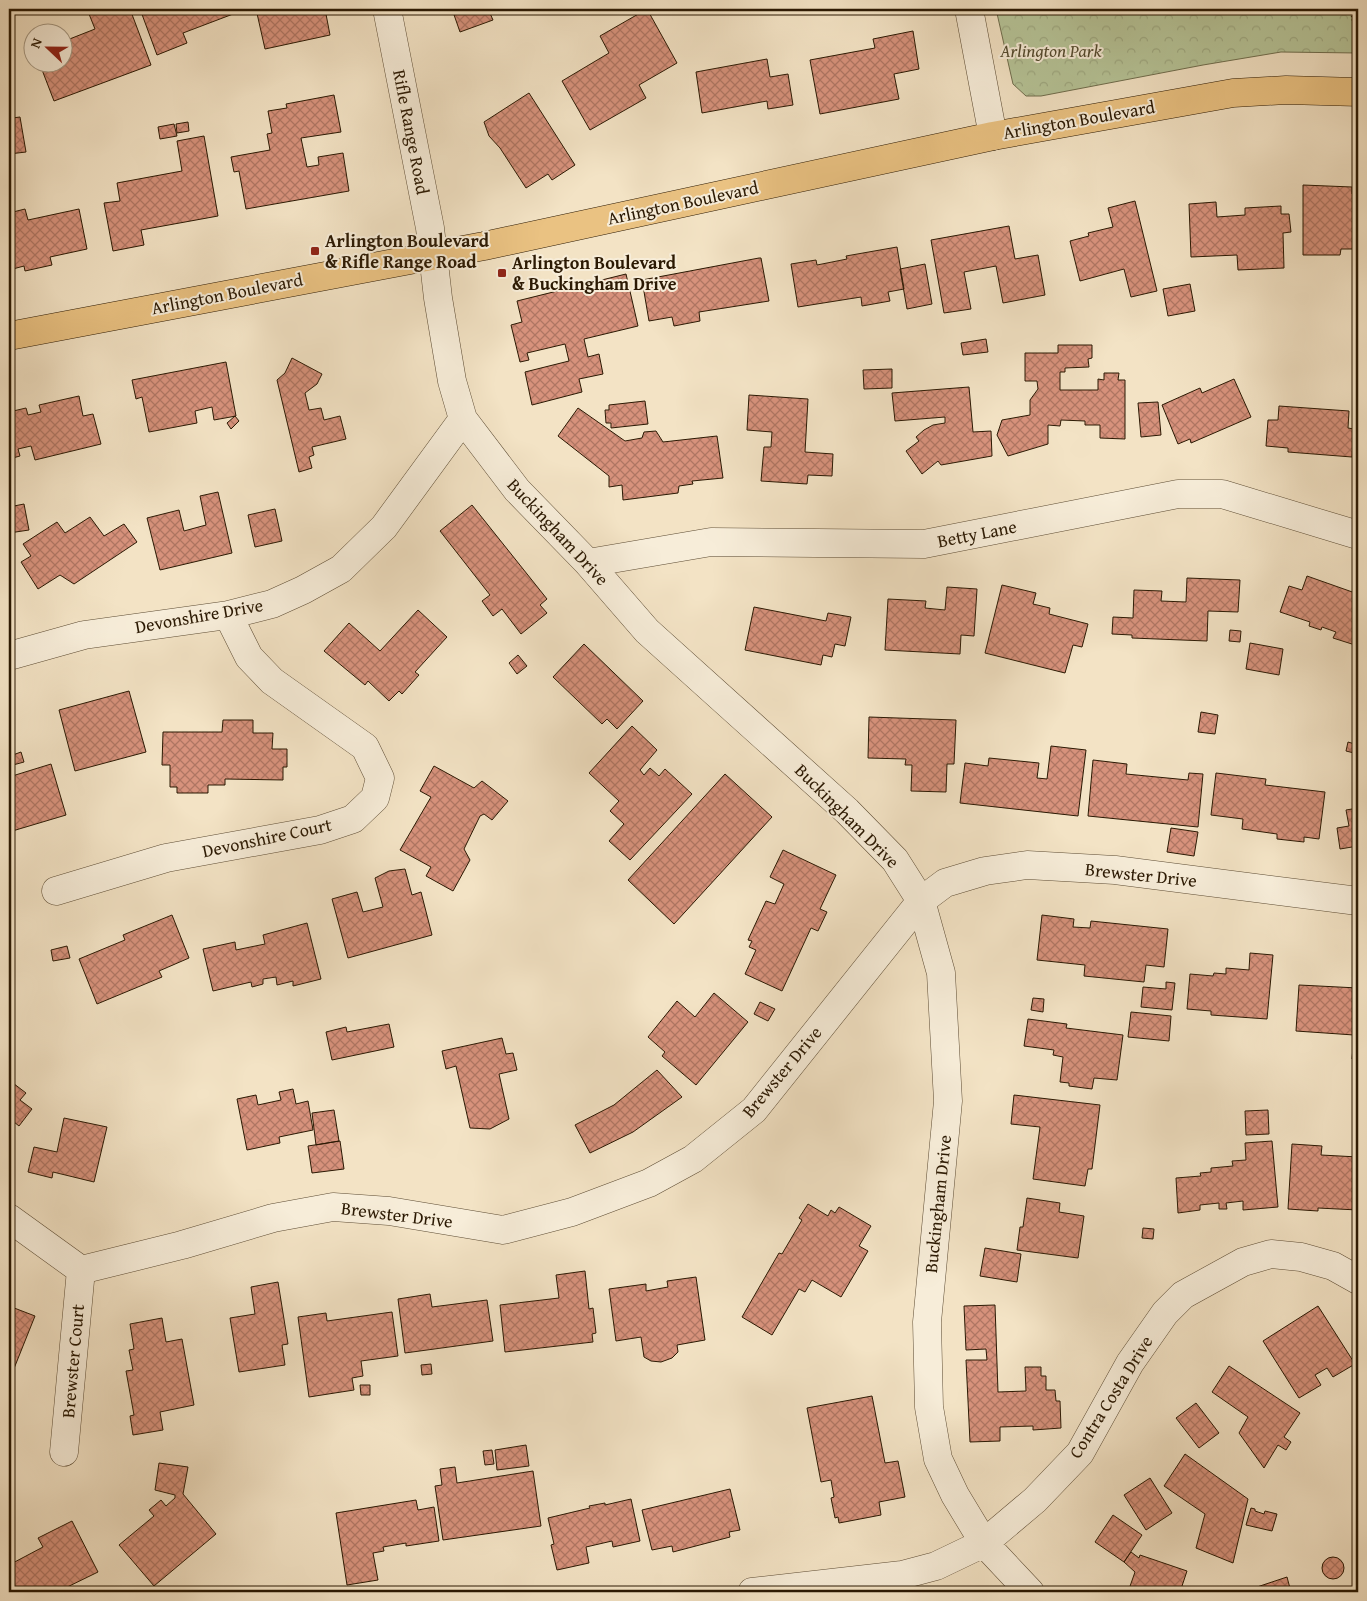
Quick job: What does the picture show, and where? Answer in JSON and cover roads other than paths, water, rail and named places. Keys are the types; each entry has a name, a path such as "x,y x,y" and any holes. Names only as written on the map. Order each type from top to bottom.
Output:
{"main road":[{"name":"Arlington Boulevard","path":"9,336 495,244 993,136 1232,93 1286,90 1357,92"}],"street":[{"name":"Rifle Range Road","path":"387,9 429,224 432,256"},
{"path":"969,9 993,136"},
{"name":"Buckingham Drive","path":"432,256 452,381 463,419 517,490 588,563 647,631 854,818 895,860 921,901 941,973 948,1101 927,1322 929,1407 938,1459 959,1502 984,1543 1030,1592"},
{"name":"Devonshire Drive","path":"9,656 84,635 228,615 272,604 303,590 341,569 384,527 463,419"},
{"name":"Betty Lane","path":"588,563 711,542 924,544 1178,494 1222,494 1358,535"},
{"name":"Devonshire Court","path":"56,891 166,858 320,830 353,818 375,798 380,778 365,747 272,681 249,657 228,615"},
{"name":"Brewster Drive","path":"81,1270 182,1245 273,1218 333,1207 389,1211 504,1230 572,1212 649,1183 693,1159 754,1110 921,901 945,883 985,871 1027,865 1115,870 1358,901"},
{"path":"9,1218 81,1270"},
{"name":"Contra Costa Drive","path":"752,1592 902,1575 936,1566 984,1543 1036,1500 1080,1453 1130,1364 1165,1313 1183,1295 1243,1262 1271,1254 1301,1257 1333,1266 1358,1280"},
{"name":"Brewster Court","path":"64,1452 81,1270"}],"place":[{"name":"Arlington Boulevard & Rifle Range Road","path":"315,251"},
{"name":"Arlington Boulevard & Buckingham Drive","path":"502,273"}],"park label":[{"name":"Arlington Park","path":"1051,51"}]}
